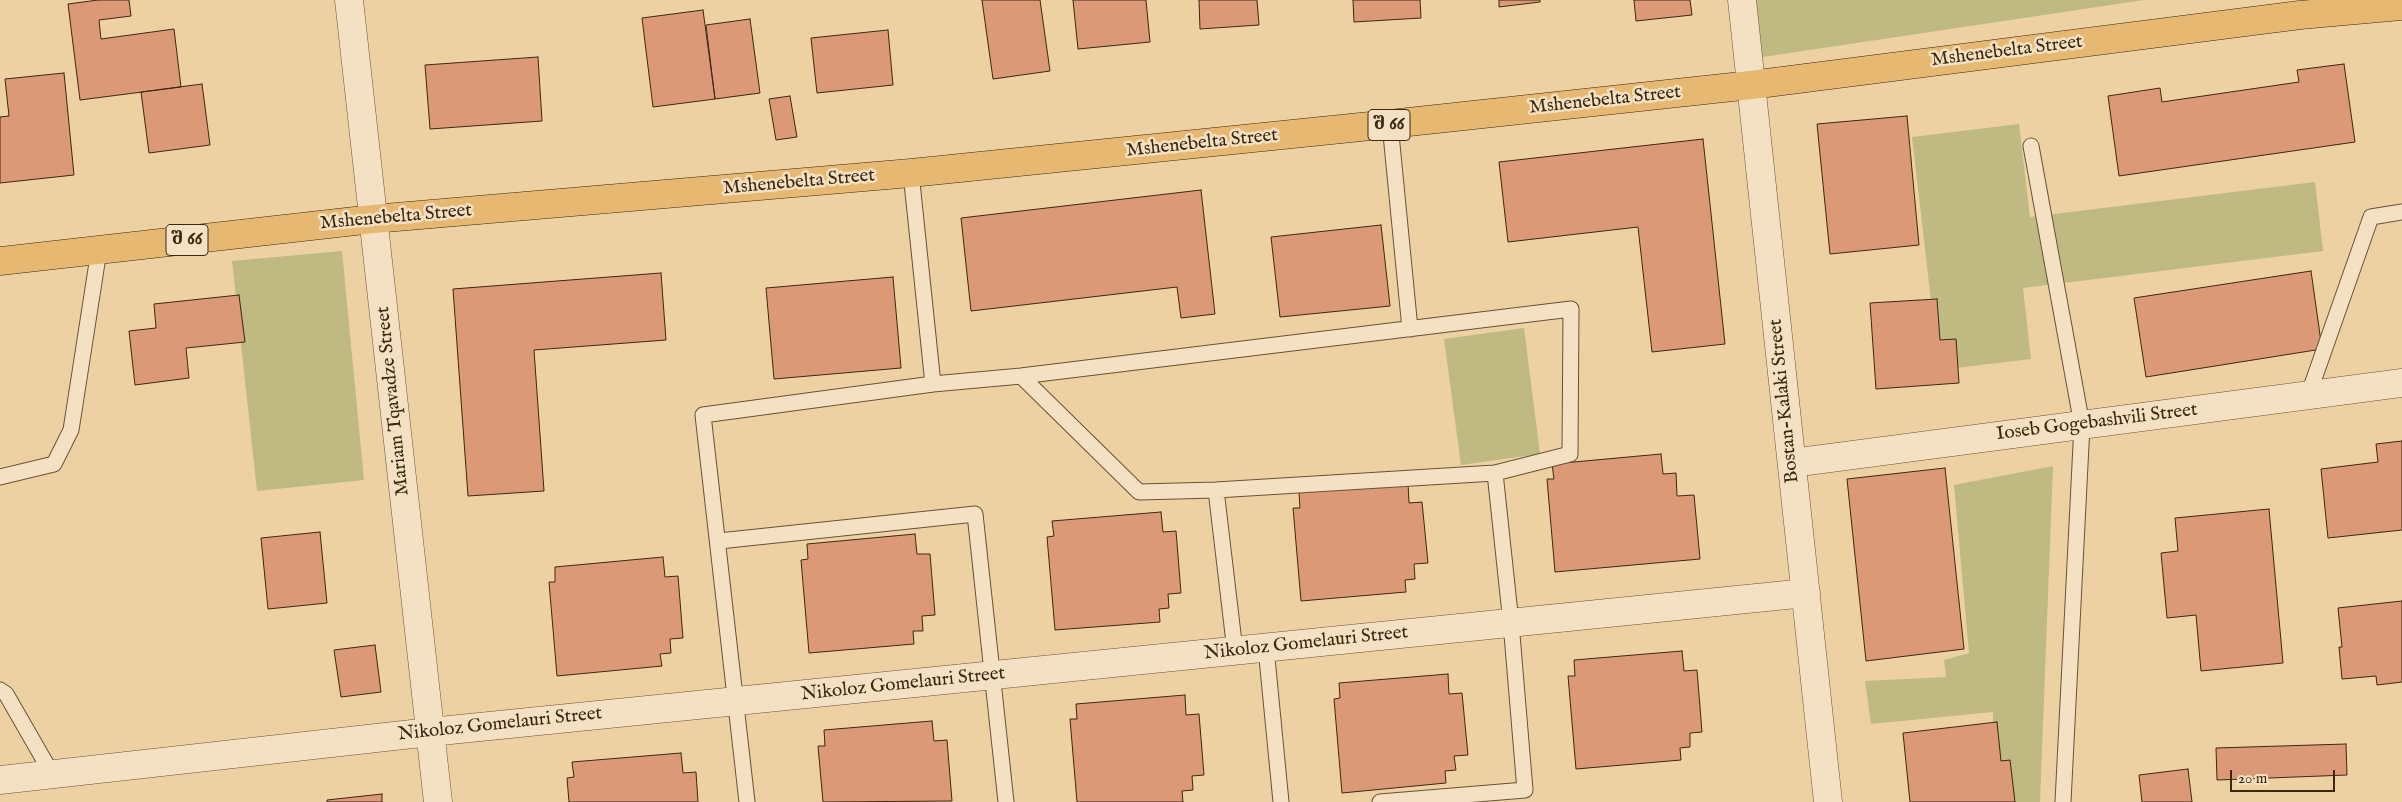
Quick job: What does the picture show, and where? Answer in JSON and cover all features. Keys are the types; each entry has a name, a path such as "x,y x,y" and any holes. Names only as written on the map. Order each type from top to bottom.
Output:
{"main road":[{"name":"Mshenebelta Street","path":"0,260 373,219 912,173 1390,124 1751,85 2299,8 2402,6"}],"street":[{"name":"Mariam Tqavadze Street","path":"349,0 438,802"},
{"name":"Bostan-Kalaki Street","path":"1742,0 1828,802"},
{"name":"Ioseb Gogebashvili Street","path":"1792,463 2402,384"},
{"name":"Nikoloz Gomelauri Street","path":"0,780 430,732 1806,593"}],"lane":[{"path":"1390,124 1410,328"},
{"path":"2031,146 2082,425 2064,802"},
{"path":"912,173 933,384"},
{"path":"2308,396 2371,217 2402,212"},
{"path":"0,477 54,464 71,430 99,250"},
{"path":"747,802 719,541 703,415 933,384 1021,376 1571,309 1570,454 1495,473 1216,490 1139,492 1021,376"},
{"path":"1380,802 1526,796 1512,623 1495,473"},
{"path":"1216,490 1235,651"},
{"path":"719,541 975,514 1006,802"},
{"path":"1266,648 1281,802"},
{"path":"0,690 6,694 52,774"}],"shaded area":[{"path":"1750,0 2144,0 1756,58"},
{"path":"2019,124 2030,217 2315,182 2323,251 2023,288 2031,359 1939,370 1912,137"},
{"path":"342,251 364,480 257,491 232,261"},
{"path":"1524,328 1540,454 1461,465 1444,339"},
{"path":"2053,466 2040,802 1994,802 1993,712 1871,724 1865,681 1946,677 1944,660 1969,653 1954,485"}],"building":[{"path":"98,0 129,0 131,16 99,20 101,39 174,29 181,87 80,100 68,4"},
{"path":"982,0 1040,0 1050,71 993,79"},
{"path":"1073,0 1146,0 1150,42 1078,49"},
{"path":"1199,0 1257,0 1259,25 1200,29"},
{"path":"1353,0 1420,0 1421,18 1354,22"},
{"path":"1499,0 1540,0 1540,2 1499,7"},
{"path":"1634,0 1690,0 1692,15 1636,21"},
{"path":"703,10 715,99 653,107 642,18"},
{"path":"750,19 760,93 715,99 706,25"},
{"path":"888,30 893,85 817,93 811,38"},
{"path":"538,57 542,121 430,129 425,65"},
{"path":"2344,64 2355,142 2119,176 2108,96 2160,88 2162,102 2299,82 2297,70"},
{"path":"64,73 74,175 0,183 0,117 9,116 5,79"},
{"path":"202,84 210,145 149,153 141,92"},
{"path":"790,96 797,137 776,140 769,99"},
{"path":"1907,116 1919,245 1830,254 1817,124"},
{"path":"1703,139 1725,344 1652,352 1638,227 1508,242 1499,162"},
{"path":"1201,190 1215,314 1181,318 1177,287 971,311 961,218"},
{"path":"1381,225 1390,306 1280,317 1271,237"},
{"path":"2311,271 2322,349 2146,377 2134,298"},
{"path":"661,273 666,340 534,350 544,491 468,496 453,289"},
{"path":"893,277 901,368 774,379 766,288"},
{"path":"239,295 245,342 186,348 189,378 135,385 129,331 156,328 154,304"},
{"path":"1937,299 1940,340 1956,339 1959,383 1876,389 1870,303"},
{"path":"2402,441 2402,530 2328,538 2321,469 2378,462 2376,444"},
{"path":"1661,454 1663,474 1676,473 1677,496 1694,495 1700,559 1555,572 1547,479 1554,479 1552,464"},
{"path":"1945,468 1964,649 1866,661 1847,479"},
{"path":"1408,483 1409,503 1422,502 1428,563 1414,564 1415,579 1405,580 1406,592 1301,601 1293,508 1300,508 1299,492"},
{"path":"2269,509 2283,663 2201,671 2196,615 2167,618 2161,553 2178,551 2175,518"},
{"path":"1161,512 1163,532 1176,531 1181,593 1168,594 1169,608 1159,609 1160,622 1055,630 1047,537 1054,536 1052,521"},
{"path":"320,532 327,603 268,609 261,538"},
{"path":"915,534 917,554 930,554 935,615 922,616 923,631 913,631 914,644 809,653 801,560 808,559 807,544"},
{"path":"663,557 665,577 678,576 683,638 670,639 671,653 660,654 662,666 557,676 549,582 555,582 555,567"},
{"path":"2402,601 2402,682 2377,685 2376,676 2342,679 2339,647 2342,647 2338,608"},
{"path":"375,645 381,692 341,697 334,650"},
{"path":"1682,651 1684,671 1697,670 1702,732 1690,733 1690,747 1680,748 1681,760 1576,769 1568,676 1575,676 1574,660"},
{"path":"1448,674 1449,694 1462,693 1468,755 1454,756 1456,770 1445,771 1446,783 1342,793 1334,699 1340,698 1339,683"},
{"path":"1185,695 1186,715 1199,714 1204,775 1192,776 1193,790 1182,791 1183,802 1077,802 1070,719 1077,719 1076,704"},
{"path":"932,721 934,741 947,740 952,801 823,802 818,746 825,746 824,730"},
{"path":"1997,722 2001,761 2010,760 2015,802 1910,802 1903,733"},
{"path":"2346,744 2347,775 2217,780 2216,748"},
{"path":"681,753 683,773 696,772 698,802 569,802 567,778 574,777 572,762"},
{"path":"2188,769 2192,802 2142,802 2139,775"},
{"path":"382,794 382,802 327,802 327,800"}]}
